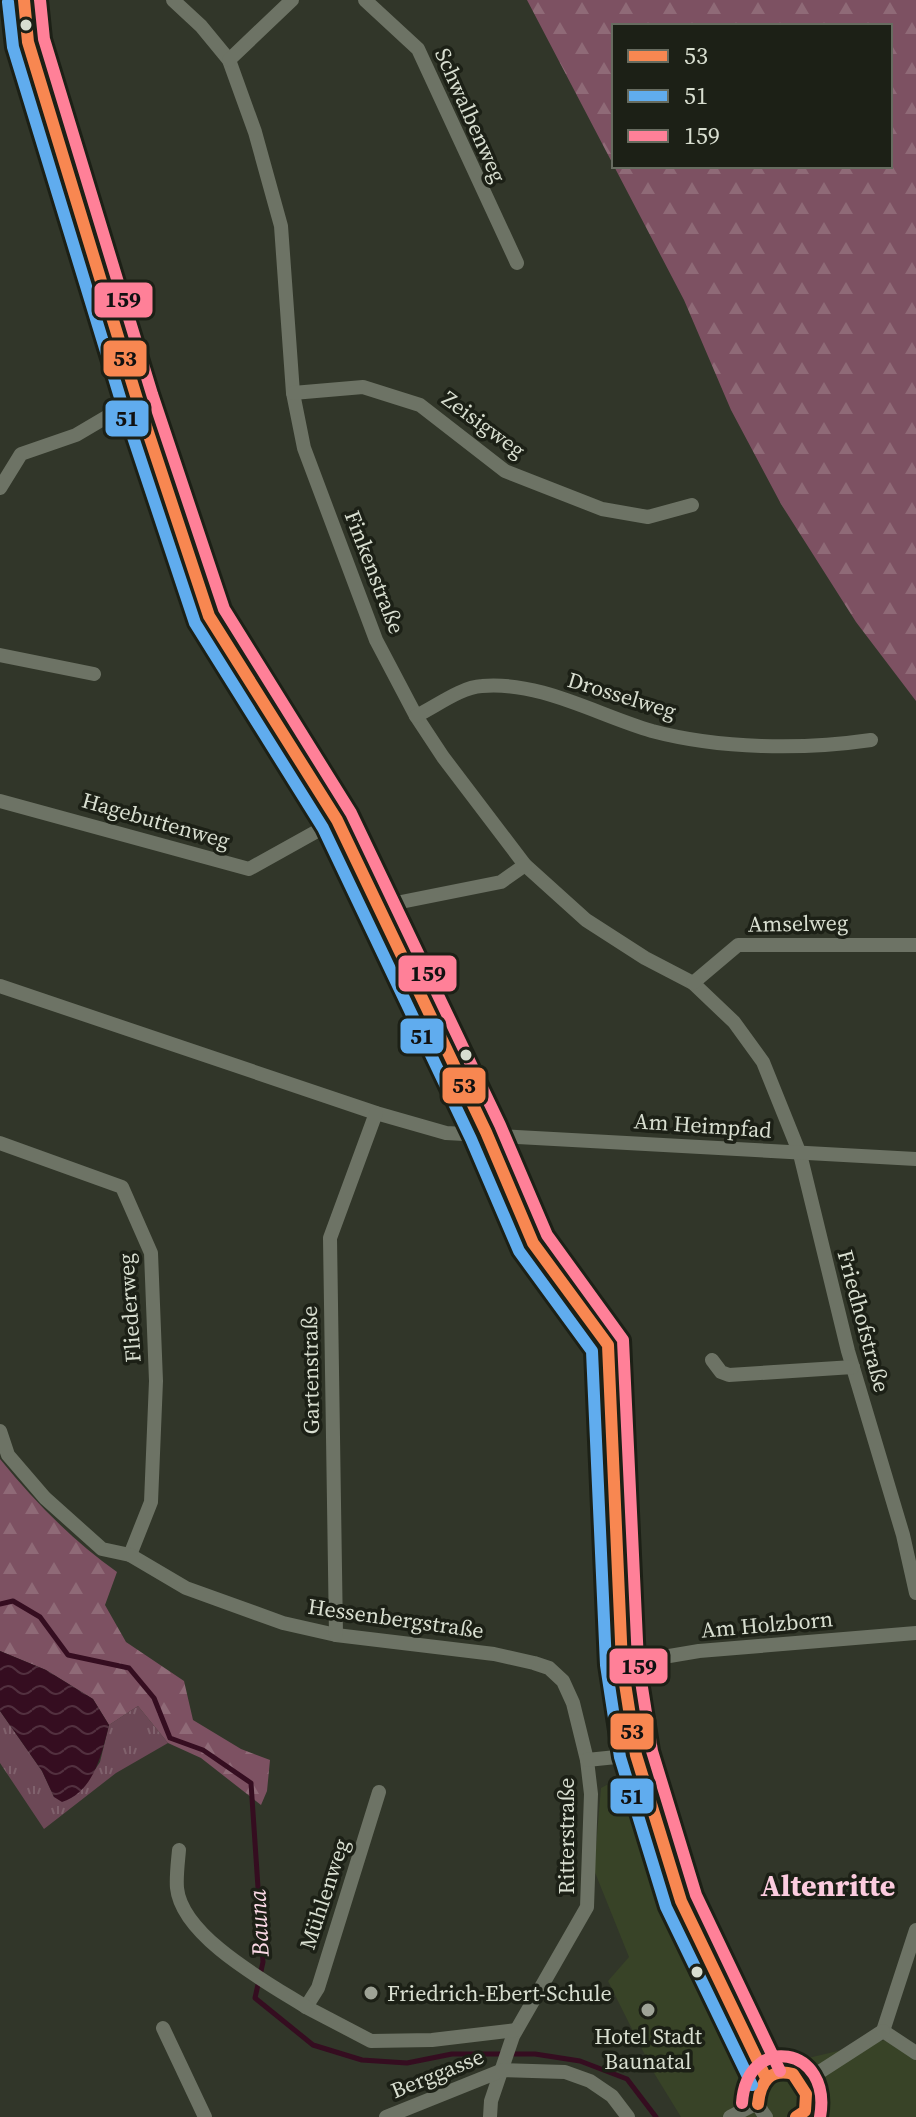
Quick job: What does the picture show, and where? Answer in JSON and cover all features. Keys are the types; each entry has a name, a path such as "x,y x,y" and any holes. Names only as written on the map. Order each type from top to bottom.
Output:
{"street":[{"path":"24,0 26,36 137,399 209,616 337,820 381,906 486,1132 533,1243 608,1345 622,1664 636,1755 681,1901 766,2078"},
{"name":"Finkenstraße","path":"173,0 201,26 229,60 255,132 281,226 293,393 304,448 376,640 416,716 525,865 586,920 645,958 693,983 734,1022 763,1062"},
{"path":"229,60 292,0"},
{"name":"Schwalbenweg","path":"365,0 418,49 517,263"},
{"name":"Zeisigweg","path":"293,393 363,387 420,405 505,471 602,509 648,517 692,505"},
{"path":"0,488 21,454 76,435 137,399"},
{"path":"0,655 94,674"},
{"name":"Drosselweg","path":"416,716 478,686 517,685 655,731 722,742 823,745 871,740"},
{"name":"Hagebuttenweg","path":"0,801 249,869 337,820"},
{"path":"381,906 501,882 525,865"},
{"name":"Amselweg","path":"693,983 738,945 916,945"},
{"name":"Am Heimpfad","path":"0,986 376,1113 446,1133 486,1132 916,1159"},
{"name":"Friedhofstraße","path":"763,1062 800,1154 853,1367 903,1535 916,1593"},
{"name":"Gartenstraße","path":"336,1635 330,1238 376,1113"},
{"name":"Fliederweg","path":"0,1143 122,1187 151,1253 156,1381 151,1502 130,1555"},
{"path":"712,1360 721,1372 729,1375 853,1367"},
{"name":"Hessenbergstraße","path":"0,1431 8,1455 45,1498 102,1549 130,1555 186,1588 234,1607 336,1635 494,1654 549,1668 563,1681"},
{"name":"Am Holzborn","path":"622,1664 699,1651 916,1633"},
{"name":"Ritterstraße","path":"490,2117 491,2101 514,2036 587,1907 591,1794 587,1760 573,1703 563,1681"},
{"path":"587,1760 636,1755"},
{"name":"Mühlenweg","path":"306,2007 318,1988 379,1792"},
{"path":"179,1850 177,1890 194,1923 213,1945 306,2007 371,2041 514,2036"},
{"path":"804,2082 883,2031 916,1930"},
{"path":"163,2028 205,2117"},
{"path":"883,2031 916,2053"},
{"path":"504,2066 565,2072 590,2081 612,2096 628,2117"},
{"name":"Berggasse","path":"386,2117 504,2066"},
{"path":"766,2117 757,2103 758,2090 766,2078 778,2072 791,2073 804,2082 808,2093 805,2111 796,2117"},
{"path":"730,2117 757,2103"}],"shaded area":[{"path":"646,1769 685,1880 780,2058 791,2062 889,2039 916,2052 916,2117 681,2117 654,2073 608,1981 629,1957 594,1870 601,1788 634,1770"}],"green space":[{"path":"527,0 916,0 916,701 856,622 781,504 731,410 684,300 615,168 892,168 892,24 612,24 612,162"},
{"path":"0,1459 55,1520 117,1572 105,1605 126,1642 184,1681 193,1720 241,1749 270,1760 267,1791 261,1805 201,1758 168,1743 138,1706 109,1725 93,1699 46,1670 0,1651"},
{"path":"138,1706 168,1743 116,1773 44,1829 0,1763 0,1711 42,1771 54,1797 83,1788 100,1762 109,1725"}],"water":[{"path":"0,1651 46,1670 93,1699 109,1725 89,1781 73,1797 62,1802 54,1797 42,1771 0,1711"}],"waterway":[{"name":"Bauna","path":"0,1604 13,1601 40,1617 68,1655 129,1668 154,1698 170,1738 203,1750 251,1783 263,1962 255,1998 313,2045 362,2060 407,2063 452,2054 535,2054 580,2061 627,2079 656,2117"}],"transit line":[{"name":"53","path":"24,0 28,42 137,399 209,616 337,820 486,1132 533,1243 608,1345 622,1664 636,1755 681,1901 766,2078"},
{"name":"159","path":"40,0 44,39 152,394 224,609 351,813 500,1125 547,1235 623,1340 638,1662 652,1751 696,1895 780,2071"},
{"name":"51","path":"8,2 13,47 122,404 195,623 323,828 471,1139 519,1251 592,1351 606,1665 620,1757 666,1907 752,2085"},
{"name":"159","path":"742,2103 747,2080 758,2065 772,2058 788,2057 802,2063 814,2075 821,2093 820,2117"},
{"name":"53","path":"758,2104 761,2089 768,2078 778,2073 793,2074 806,2094 805,2111 796,2117"}],"place":[{"name":"Friedrich-Ebert-Schule","path":"371,1993"},
{"name":"Hotel Stadt Baunatal","path":"648,2010"}],"district":[{"name":"Altenritte","path":"828,1886"}]}
